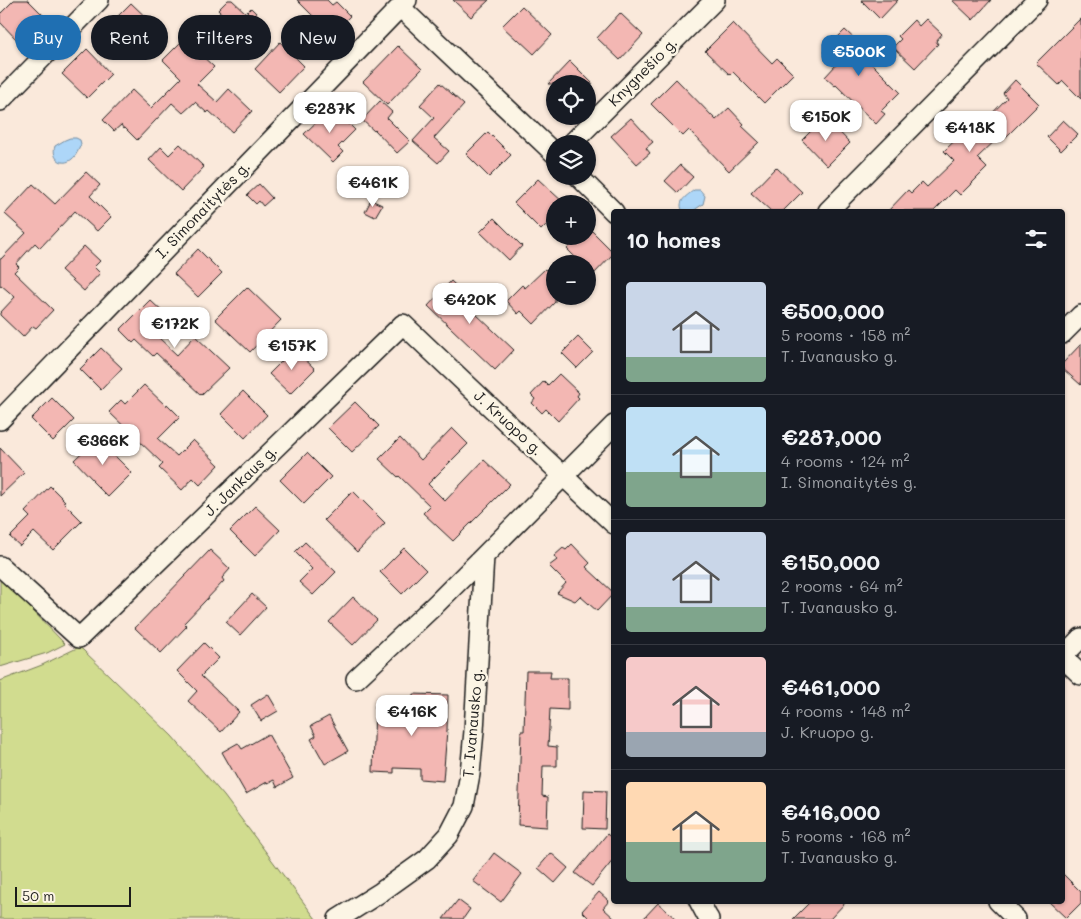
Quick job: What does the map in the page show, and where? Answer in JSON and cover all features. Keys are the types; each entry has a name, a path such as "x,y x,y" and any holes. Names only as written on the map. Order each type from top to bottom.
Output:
{"street":[{"path":"0,101 99,0"},
{"name":"Knygnešio g.","path":"580,135 715,0"},
{"path":"830,209 1037,0"},
{"path":"404,3 546,145"},
{"name":"I. Simonaitytės g.","path":"0,420 404,3"},
{"path":"587,185 611,209"},
{"path":"1065,331 1081,315"},
{"name":"J. Kruopo g.","path":"402,324 611,521"},
{"name":"J. Jankaus g.","path":"0,566 79,638 402,324"},
{"path":"356,679 437,603 611,428"},
{"name":"T. Ivanausko g.","path":"338,919 382,892 427,859 448,835 464,806 470,774 474,731 484,556"},
{"path":"1065,654 1081,638"},
{"path":"1065,660 1081,675"},
{"path":"701,904 709,919"},
{"path":"1001,904 1016,919"}],"green space":[{"path":"0,577 65,644 47,653 0,667"},
{"path":"79,647 172,736 224,796 316,919 0,919 0,681 42,665"}],"water":[{"path":"70,138 80,140 81,144 73,158 62,162 56,158 55,146"},
{"path":"694,190 700,190 705,196 703,204 696,209 682,209 682,201"}],"building":[{"path":"14,0 28,0 43,15 15,15 15,38 0,22 0,14"},
{"path":"228,0 232,0 246,13 251,8 258,15 223,15 218,10"},
{"path":"297,0 327,0 332,5 336,2 349,15 312,15"},
{"path":"453,0 489,0 471,17"},
{"path":"861,0 898,0 880,19"},
{"path":"952,0 991,0 973,20"},
{"path":"131,3 144,15 119,15"},
{"path":"522,6 552,35 534,54 502,26"},
{"path":"620,13 643,35 620,60 597,38"},
{"path":"1081,18 1081,99 1063,81 1059,85 1036,63"},
{"path":"926,19 942,34 936,41 938,44 915,68 893,47 901,39 898,36 914,20 919,26"},
{"path":"733,23 772,63 777,58 793,74 764,103 733,72 730,75 705,51"},
{"path":"845,30 863,47 859,51 900,92 881,111 885,114 876,124 836,85 825,77 836,65 823,52"},
{"path":"280,42 281,60 298,60 304,66 279,92 255,69 263,60 271,60 271,52"},
{"path":"178,45 178,60 206,60 214,67 197,84 217,102 229,89 252,111 232,132 209,111 207,113 195,102 183,113 172,103 137,140 121,125 114,131 103,120 132,90 151,108 181,78 163,60 168,60 168,55"},
{"path":"398,46 422,69 387,105 363,82"},
{"path":"87,49 91,53 91,60 98,60 111,74 87,98 62,74 76,60 81,60 81,55"},
{"path":"570,61 584,75 557,75"},
{"path":"676,79 716,120 729,108 744,124 742,126 759,142 729,171 689,130 683,136 651,104"},
{"path":"1015,80 1039,104 1006,137 1002,134 977,158 987,168 960,195 955,190 936,209 890,209 908,190 911,193 922,182 927,187 954,161 944,151 971,125 976,130 1007,98 1003,93"},
{"path":"440,83 464,105 434,138 449,151 438,163 413,141 434,118 420,105"},
{"path":"380,101 392,112 387,118 410,141 397,153 375,130 362,120"},
{"path":"332,107 355,130 338,147 343,152 333,162 304,134"},
{"path":"825,117 850,143 827,166 802,140"},
{"path":"631,118 653,142 646,148 650,153 637,164 611,136"},
{"path":"1063,120 1078,134 1061,151 1047,137"},
{"path":"488,132 511,155 489,177 466,154"},
{"path":"180,144 204,167 181,191 149,160 161,147 169,155"},
{"path":"680,165 693,177 678,193 665,181"},
{"path":"776,167 802,192 785,209 769,209 751,193"},
{"path":"86,172 100,185 90,196 111,217 97,231 75,211 40,248 35,243 16,264 19,267 14,272 53,310 36,328 33,326 23,337 0,315 15,297 1,285 0,287 0,259 26,233 5,214 33,184 55,204"},
{"path":"538,179 555,195 546,195 546,225 541,230 514,203"},
{"path":"259,184 272,198 263,206 259,201 256,204 247,195"},
{"path":"371,200 382,205 375,217 365,212"},
{"path":"494,218 522,246 509,260 480,232"},
{"path":"596,235 611,250 611,256 596,272 596,255 573,255 567,249 571,245 596,245"},
{"path":"84,246 100,261 94,267 100,273 84,291 61,270"},
{"path":"198,249 222,273 198,297 174,274"},
{"path":"546,270 546,305 552,305 534,324 521,311 518,314 506,301 522,285 525,288"},
{"path":"451,281 479,308 475,313 514,350 495,370 428,306"},
{"path":"247,287 281,320 250,352 215,319"},
{"path":"150,300 170,319 162,327 165,330 158,337 177,355 195,336 229,368 201,395 156,353 153,356 136,340 133,343 120,330"},
{"path":"578,337 593,352 577,368 562,353"},
{"path":"1081,344 1081,385 1065,371 1065,361"},
{"path":"101,348 122,368 101,390 80,369"},
{"path":"294,349 315,369 290,394 269,374"},
{"path":"559,374 579,393 577,396 579,398 558,421 546,409 542,413 532,403 535,399 531,395 544,381 548,385"},
{"path":"144,385 180,417 158,439 177,456 193,440 219,465 200,485 193,478 182,490 159,468 163,464 109,412 121,400 125,404"},
{"path":"243,391 267,415 245,438 221,414"},
{"path":"52,398 74,420 53,441 31,419"},
{"path":"355,402 379,426 352,452 328,428"},
{"path":"452,428 468,444 428,484 445,501 484,460 510,484 453,541 423,513 430,506 379,459 400,438 421,460"},
{"path":"100,435 116,451 113,454 132,473 108,497 74,460"},
{"path":"0,448 24,473 0,496"},
{"path":"307,453 331,477 304,504 280,480"},
{"path":"50,486 82,521 53,550 34,532 20,546 10,537 30,517 25,512"},
{"path":"353,491 385,523 357,552 324,520"},
{"path":"255,506 280,530 255,556 230,531"},
{"path":"305,542 336,572 313,595 299,582 312,569 295,552"},
{"path":"572,544 590,563 586,567 611,590 611,596 597,611 580,596 575,601 557,593 566,583 549,566 557,560 554,556 563,548 566,550"},
{"path":"404,548 426,570 402,594 380,572"},
{"path":"210,550 230,569 222,578 224,581 184,623 187,626 161,653 135,628"},
{"path":"252,594 266,607 240,635 226,622"},
{"path":"353,597 377,620 353,645 329,622"},
{"path":"204,643 219,658 201,676 239,712 221,732 188,701 197,691 177,671"},
{"path":"526,671 551,671 550,678 568,678 568,710 550,709 548,746 557,747 557,766 543,766 542,796 548,797 547,827 518,825 521,731 524,731"},
{"path":"268,694 278,711 261,721 251,705"},
{"path":"413,694 448,695 443,781 420,779 420,769 394,768 394,773 373,772 375,705 412,707"},
{"path":"329,716 348,751 325,764 311,739 316,736 311,726"},
{"path":"268,734 293,778 277,787 274,780 267,782 246,794 222,752 238,743 242,749"},
{"path":"584,790 606,791 605,829 583,828"},
{"path":"607,834 611,837 611,863 592,886 575,873"},
{"path":"494,853 522,874 501,902 473,881"},
{"path":"551,853 568,868 555,883 538,868"},
{"path":"1065,876 1081,892 1081,903 1066,918 1051,904 1065,904"},
{"path":"599,892 609,901 603,908 615,919 590,919 582,911"},
{"path":"458,900 470,909 463,919 443,919"},
{"path":"659,904 676,919 643,919"},
{"path":"808,904 844,904 830,919 793,919"}]}
